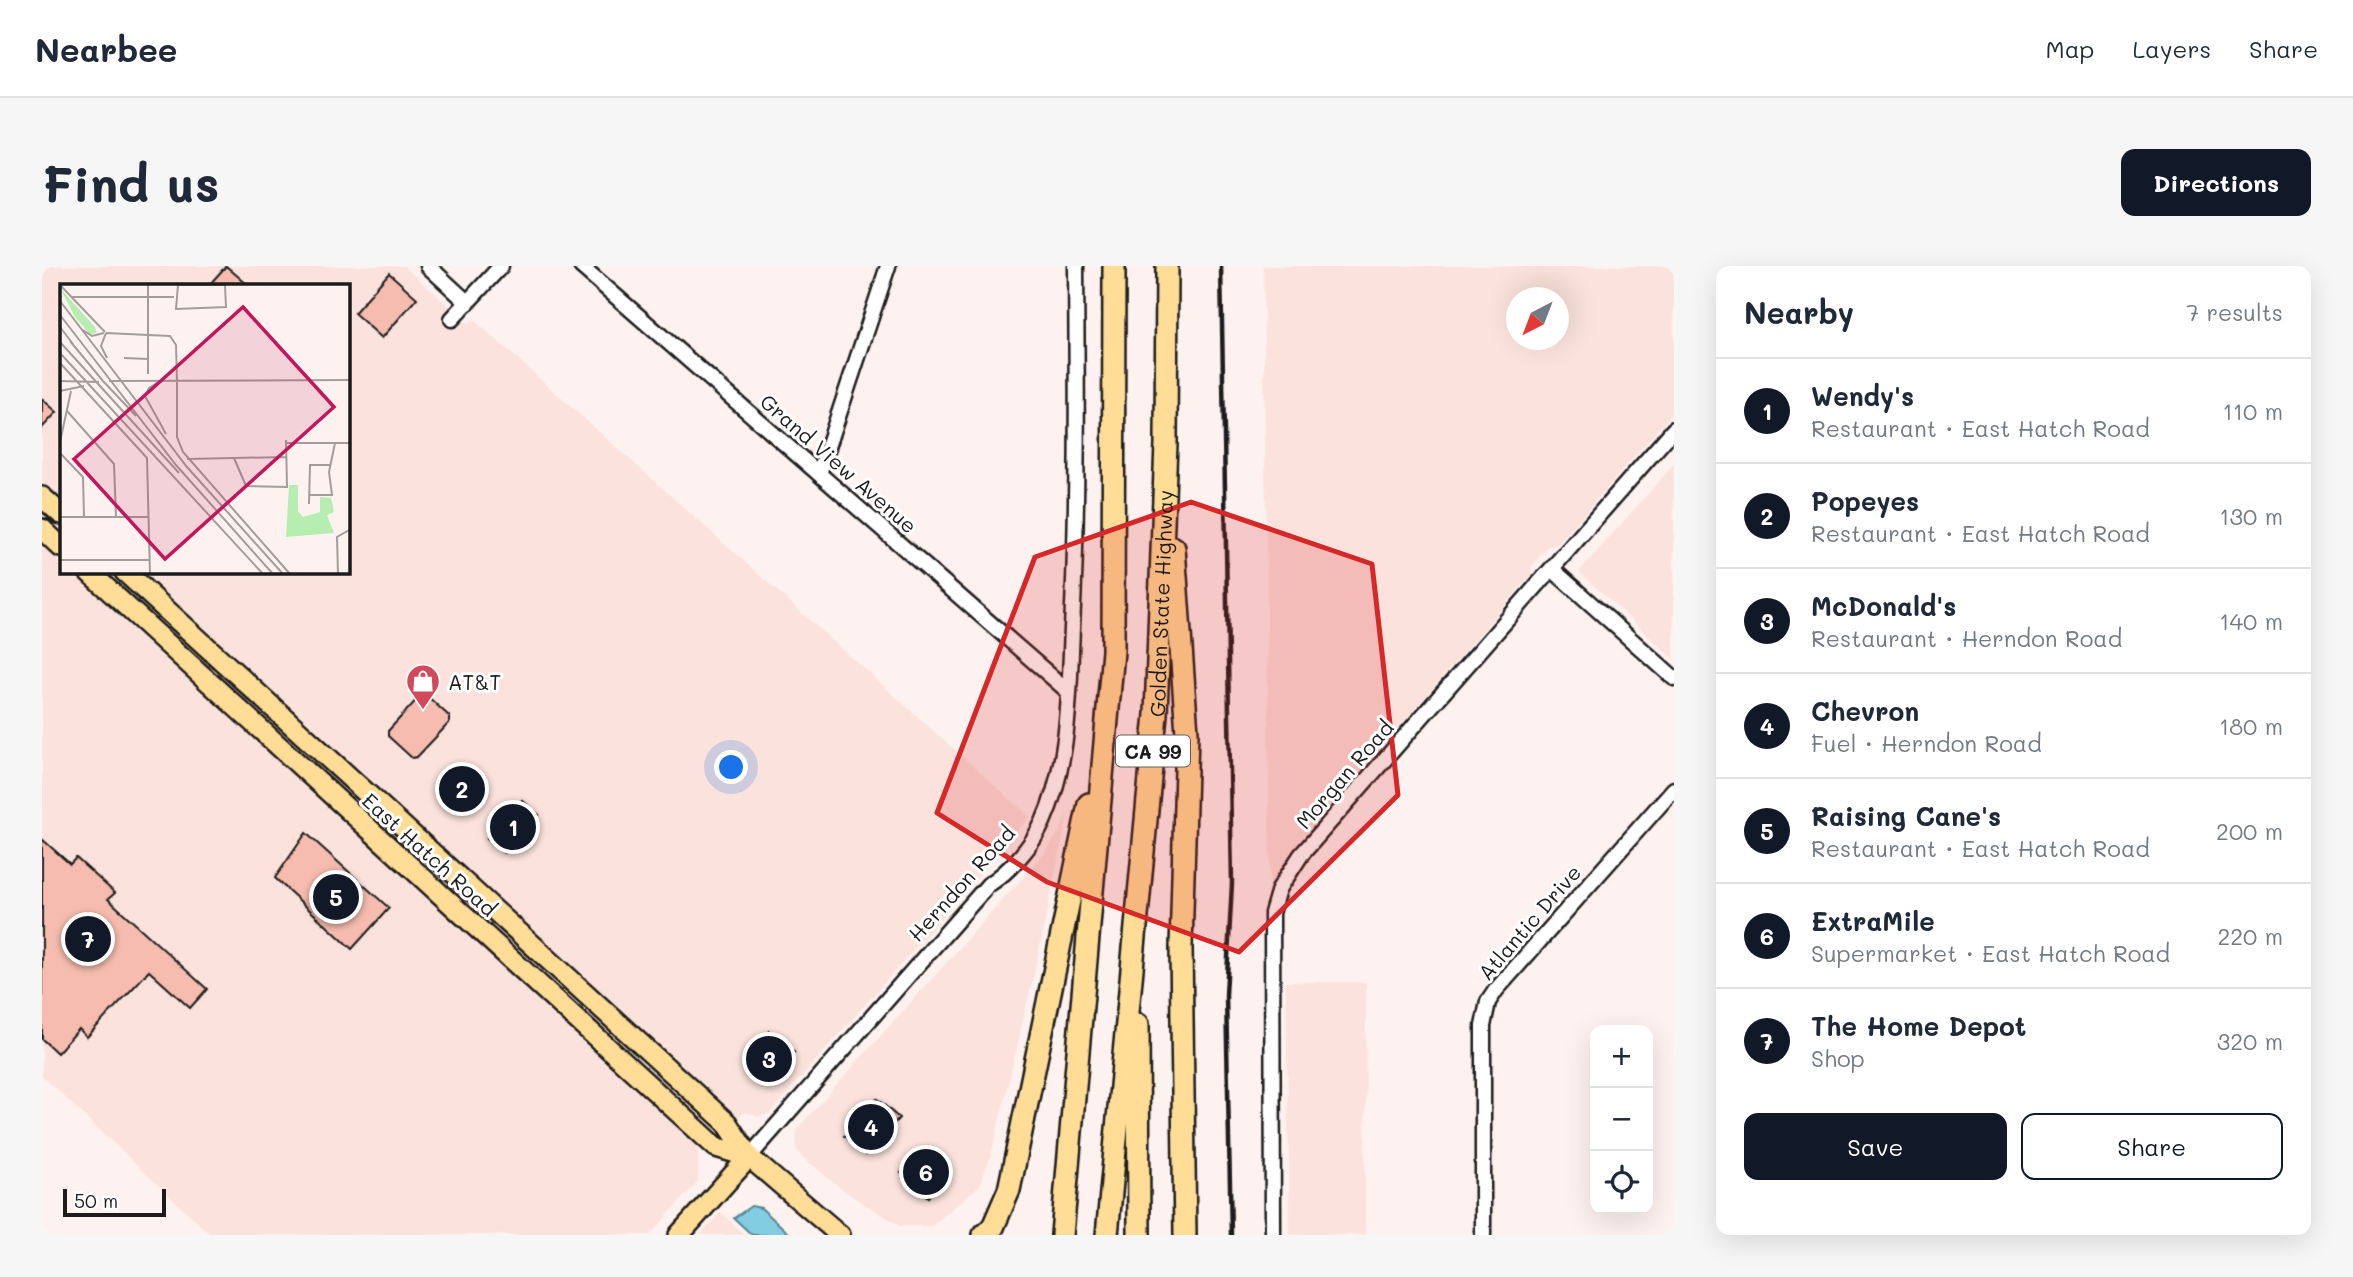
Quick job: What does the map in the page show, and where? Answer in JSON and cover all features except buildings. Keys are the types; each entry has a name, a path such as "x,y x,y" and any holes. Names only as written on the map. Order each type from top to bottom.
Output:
{"highway":[{"name":"CA 99","path":"1062,1235 1113,651 1114,266"},
{"name":"Golden State Highway","path":"1107,1235 1156,714 1166,443 1167,266"},
{"path":"1166,443 1187,733 1181,948 1185,1235"},
{"path":"984,1235 993,1227 1009,1190 1078,846 1105,741"},
{"path":"1139,888 1139,1235"}],"main road":[{"path":"42,497 60,513"},
{"path":"42,529 60,546"},
{"name":"East Hatch Road","path":"91,574 716,1147 749,1157"},
{"name":"East Hatch Road","path":"127,574 727,1123 749,1157 840,1235"},
{"name":"Herndon Road","path":"679,1235 749,1157"}],"street":[{"path":"428,266 468,303"},
{"path":"452,319 501,266"},
{"name":"Grand View Avenue","path":"581,266 1069,692"},
{"path":"819,474 888,266"},
{"name":"Herndon Road","path":"749,1157 988,885 1002,876 1031,842 1043,822 1057,779 1069,692 1074,583 1076,266"},
{"name":"Morgan Road","path":"1273,1235 1270,964 1272,913 1279,889 1301,855 1674,429"},
{"path":"1552,569 1674,678"},
{"name":"Atlantic Drive","path":"1483,1235 1483,1026 1488,1002 1674,789"}],"highlighted area":[{"path":"1191,502 1372,564 1398,795 1239,952 1047,882 937,813 1035,557"}],"shaded area":[{"path":"42,266 404,266 469,324 473,319 1030,817 770,1113 759,1117 745,1112 698,1152 698,1181 650,1235 211,1235 42,1076"},
{"path":"1263,266 1674,266 1674,411 1557,545 1548,546 1531,567 1532,574 1300,841 1270,891"},
{"path":"1674,464 1674,659 1579,572"},
{"path":"1068,813 991,1156 979,1186 932,1226 900,1226 847,1193 801,1156 796,1149 797,1129 1044,854 1060,831"},
{"path":"1286,982 1366,982 1365,1235 1290,1235"},
{"path":"721,1212 744,1235 700,1235"}],"water":[{"path":"751,1206 761,1208 791,1235 752,1235 734,1218"}],"railway":[{"path":"1221,266 1232,883 1226,995 1231,1235"}],"place":[{"name":"AT&T","path":"423,711"},
{"name":"Popeyes","path":"462,789"},
{"name":"Wendy's","path":"513,827"},
{"name":"Raising Cane's","path":"336,897"},
{"name":"The Home Depot","path":"88,939"},
{"name":"McDonald's","path":"769,1059"},
{"name":"Chevron","path":"871,1127"},
{"name":"ExtraMile","path":"926,1172"}]}
